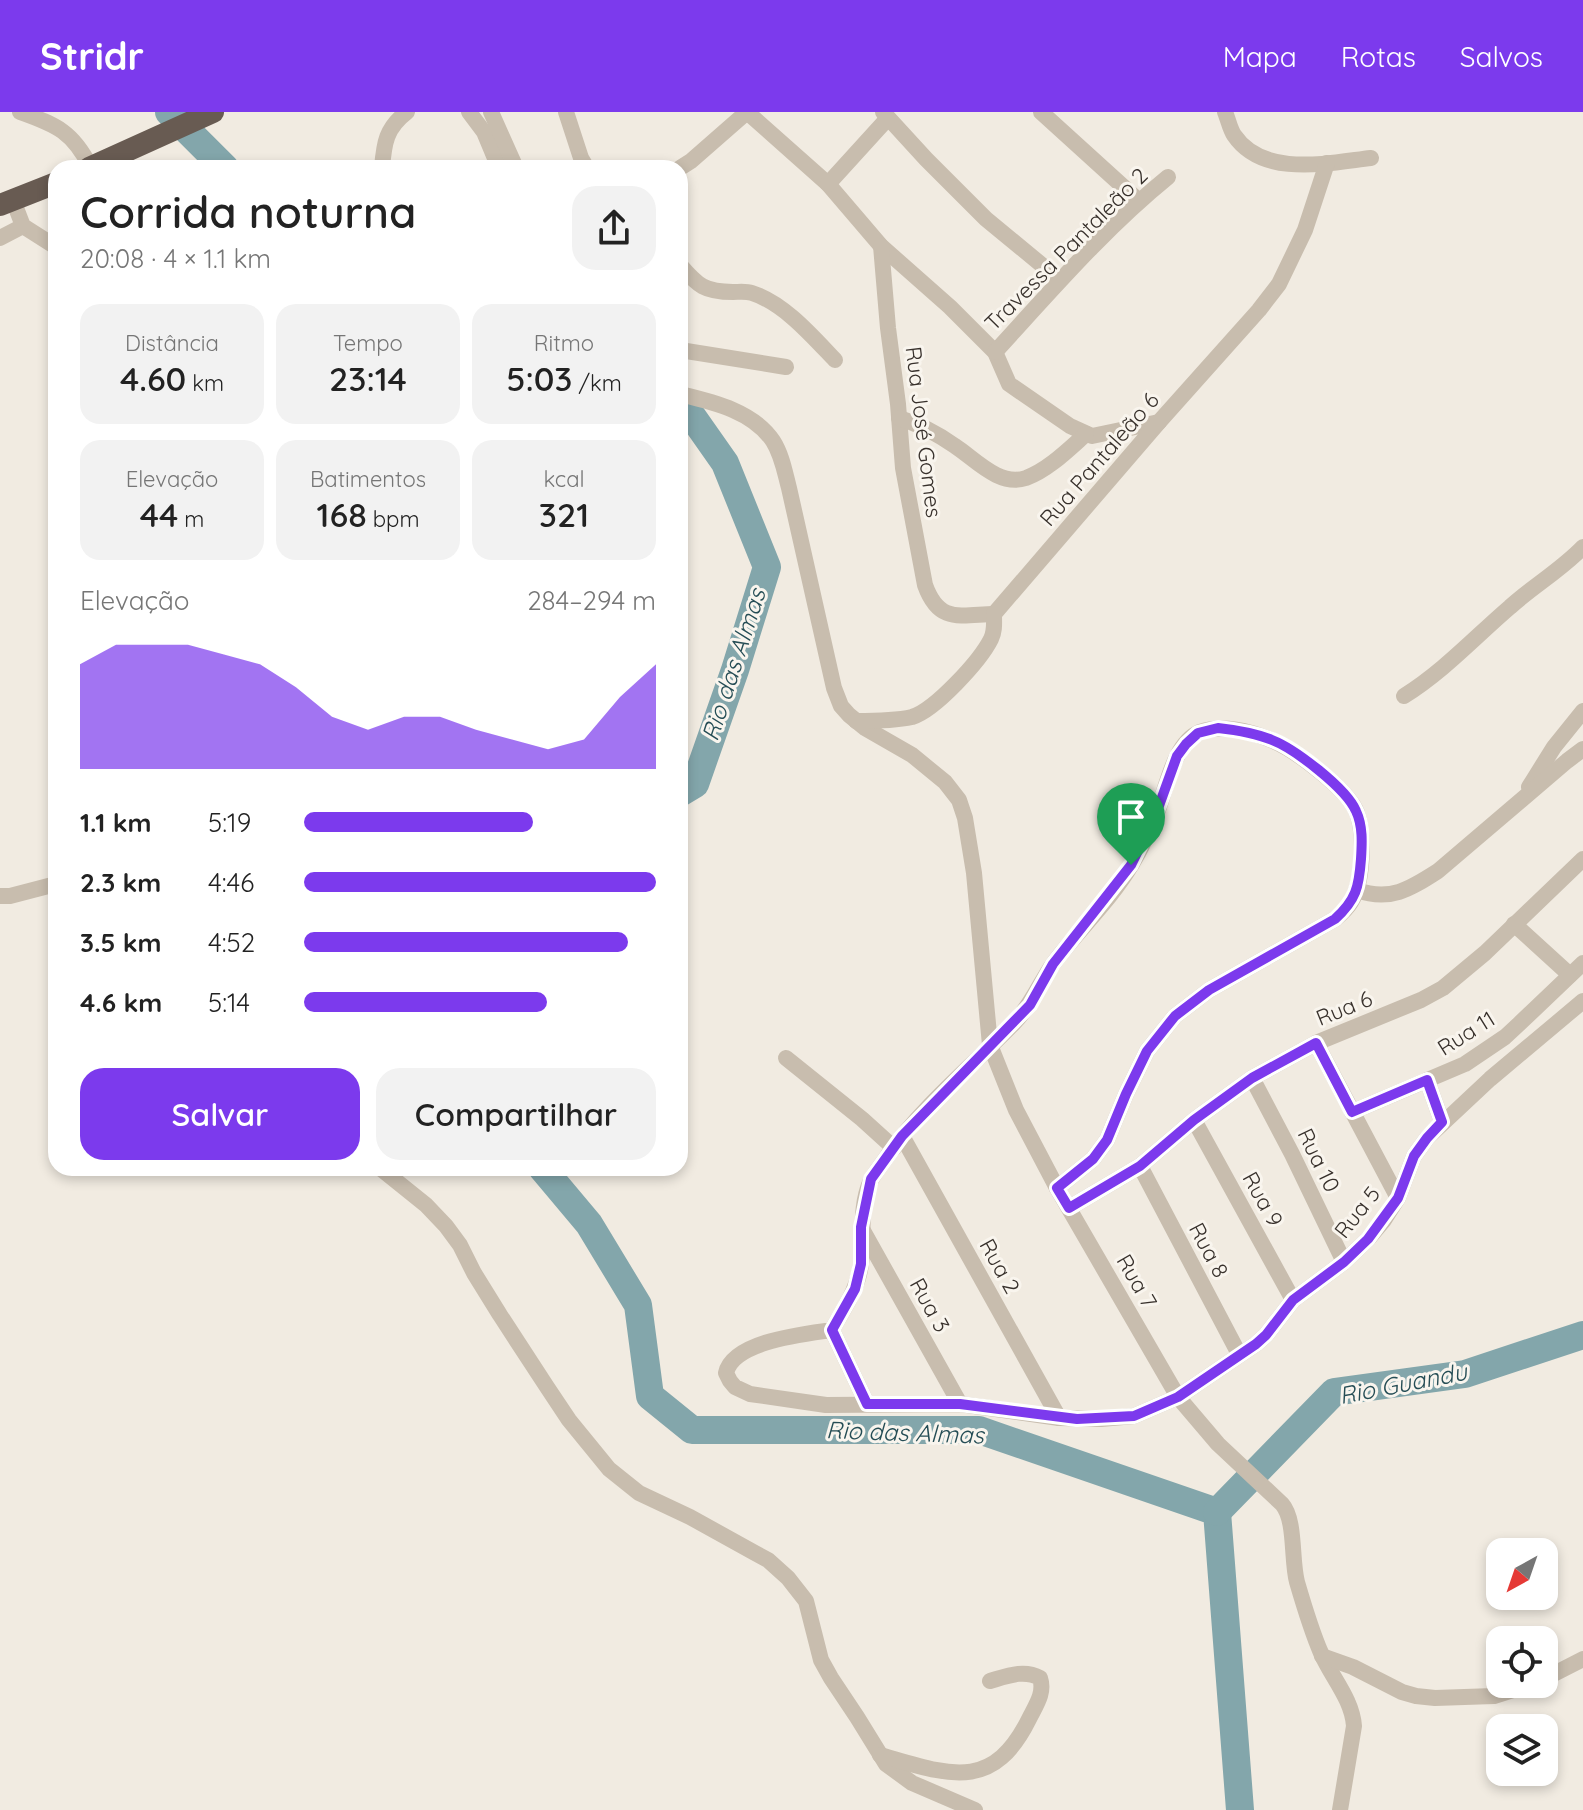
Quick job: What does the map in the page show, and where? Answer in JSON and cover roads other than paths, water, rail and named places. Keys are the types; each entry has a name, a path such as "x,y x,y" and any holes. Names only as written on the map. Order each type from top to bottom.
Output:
{"highway":[{"path":"108,160 213,112"},
{"path":"7,202 48,185"}],"street":[{"path":"20,112 43,120 72,139 86,160"},
{"path":"383,160 384,142 391,128 407,112"},
{"path":"469,112 484,132 496,160"},
{"path":"491,112 512,160"},
{"path":"566,112 582,160"},
{"path":"688,163 747,112 828,184 881,246 995,352 1009,384 1086,434 1099,436 1159,422"},
{"path":"1041,112 1139,201"},
{"path":"1225,112 1235,136 1256,156 1286,165 1371,158"},
{"path":"828,184 886,115 986,219 1060,280"},
{"name":"Rua Pantaleão 6","path":"856,721 911,717 932,706 969,669 994,631 994,614 1279,284 1305,230 1327,163"},
{"name":"Travessa Pantaleão 2","path":"995,352 1060,280 1139,201 1168,177"},
{"path":"7,202 23,226 48,242"},
{"path":"0,238 23,226"},
{"name":"Rua José Gomes","path":"881,246 903,468 925,585 929,597 941,611 952,616 994,614"},
{"path":"688,275 703,288 716,292 751,293 781,309 807,330 835,360"},
{"path":"688,351 786,367"},
{"path":"688,396 748,417 773,442 789,488 834,688 841,706 856,721"},
{"path":"899,418 953,444 993,474 1018,480 1043,469 1086,434"},
{"path":"1404,696 1445,667 1511,605 1583,547"},
{"path":"1522,799 1554,747 1583,711"},
{"name":"Rua 7","path":"856,721 912,755 945,782 959,800 974,873 990,1045 1016,1110 1057,1188 1178,1397 1218,1444 1289,1513 1296,1578 1311,1627 1322,1656 1353,1713 1354,1726 1340,1810"},
{"path":"867,1404 832,1330 855,1289 861,1264 861,1227 871,1179 898,1142 1030,1005 1053,964 1131,865 1156,814 1177,756 1186,744 1198,733 1218,728 1272,740 1290,749 1339,788 1357,813 1362,846 1357,890 1351,903 1335,919 1209,990 1175,1016 1147,1051 1107,1140 1093,1159 1057,1188"},
{"path":"1357,890 1385,896 1412,887 1438,871 1583,749"},
{"name":"Rua 6","path":"1069,1208 1140,1166 1194,1120 1252,1078 1316,1043 1443,988 1485,953 1583,859"},
{"path":"0,896 48,886"},
{"path":"1514,924 1570,975"},
{"name":"Rua 11","path":"1352,1112 1465,1064 1505,1037 1583,963"},
{"name":"Rua 5","path":"832,1330 773,1340 734,1358 726,1373 735,1387 750,1394 826,1405 960,1404 1059,1418 1134,1416 1178,1397 1266,1335 1293,1300 1344,1262 1368,1239 1398,1198 1414,1156 1427,1138 1490,1079 1583,1001"},
{"path":"1316,1043 1398,1198"},
{"name":"Rua 2","path":"786,1058 862,1119 898,1142 1059,1418"},
{"name":"Rua 10","path":"1252,1078 1344,1262"},
{"path":"1427,1080 1442,1122"},
{"name":"Rua 9","path":"1194,1120 1293,1300"},
{"name":"Rua 8","path":"1140,1166 1239,1354"},
{"path":"390,1176 446,1226 554,1398 609,1469 639,1493 768,1560 788,1578 806,1601 821,1660 879,1754 894,1771 912,1783 975,1810"},
{"name":"Rua 3","path":"861,1227 960,1404"},
{"path":"1322,1656 1416,1696 1486,1696"},
{"path":"1558,1672 1583,1659"},
{"path":"879,1754 957,1773 986,1769 1012,1749 1040,1698 1043,1686 1040,1678 1032,1674 1011,1675 990,1681"}],"waterway":[{"name":"Rio das Almas","path":"169,112 217,160"},
{"name":"Rio das Almas","path":"688,417 692,416 725,463 767,567 695,784 688,788"},
{"name":"Rio das Almas","path":"549,1176 589,1224 638,1305 650,1396 692,1430 979,1430 1217,1512 1240,1810"},
{"name":"Rio Guandu","path":"1217,1512 1334,1392 1465,1374 1583,1335"}]}
